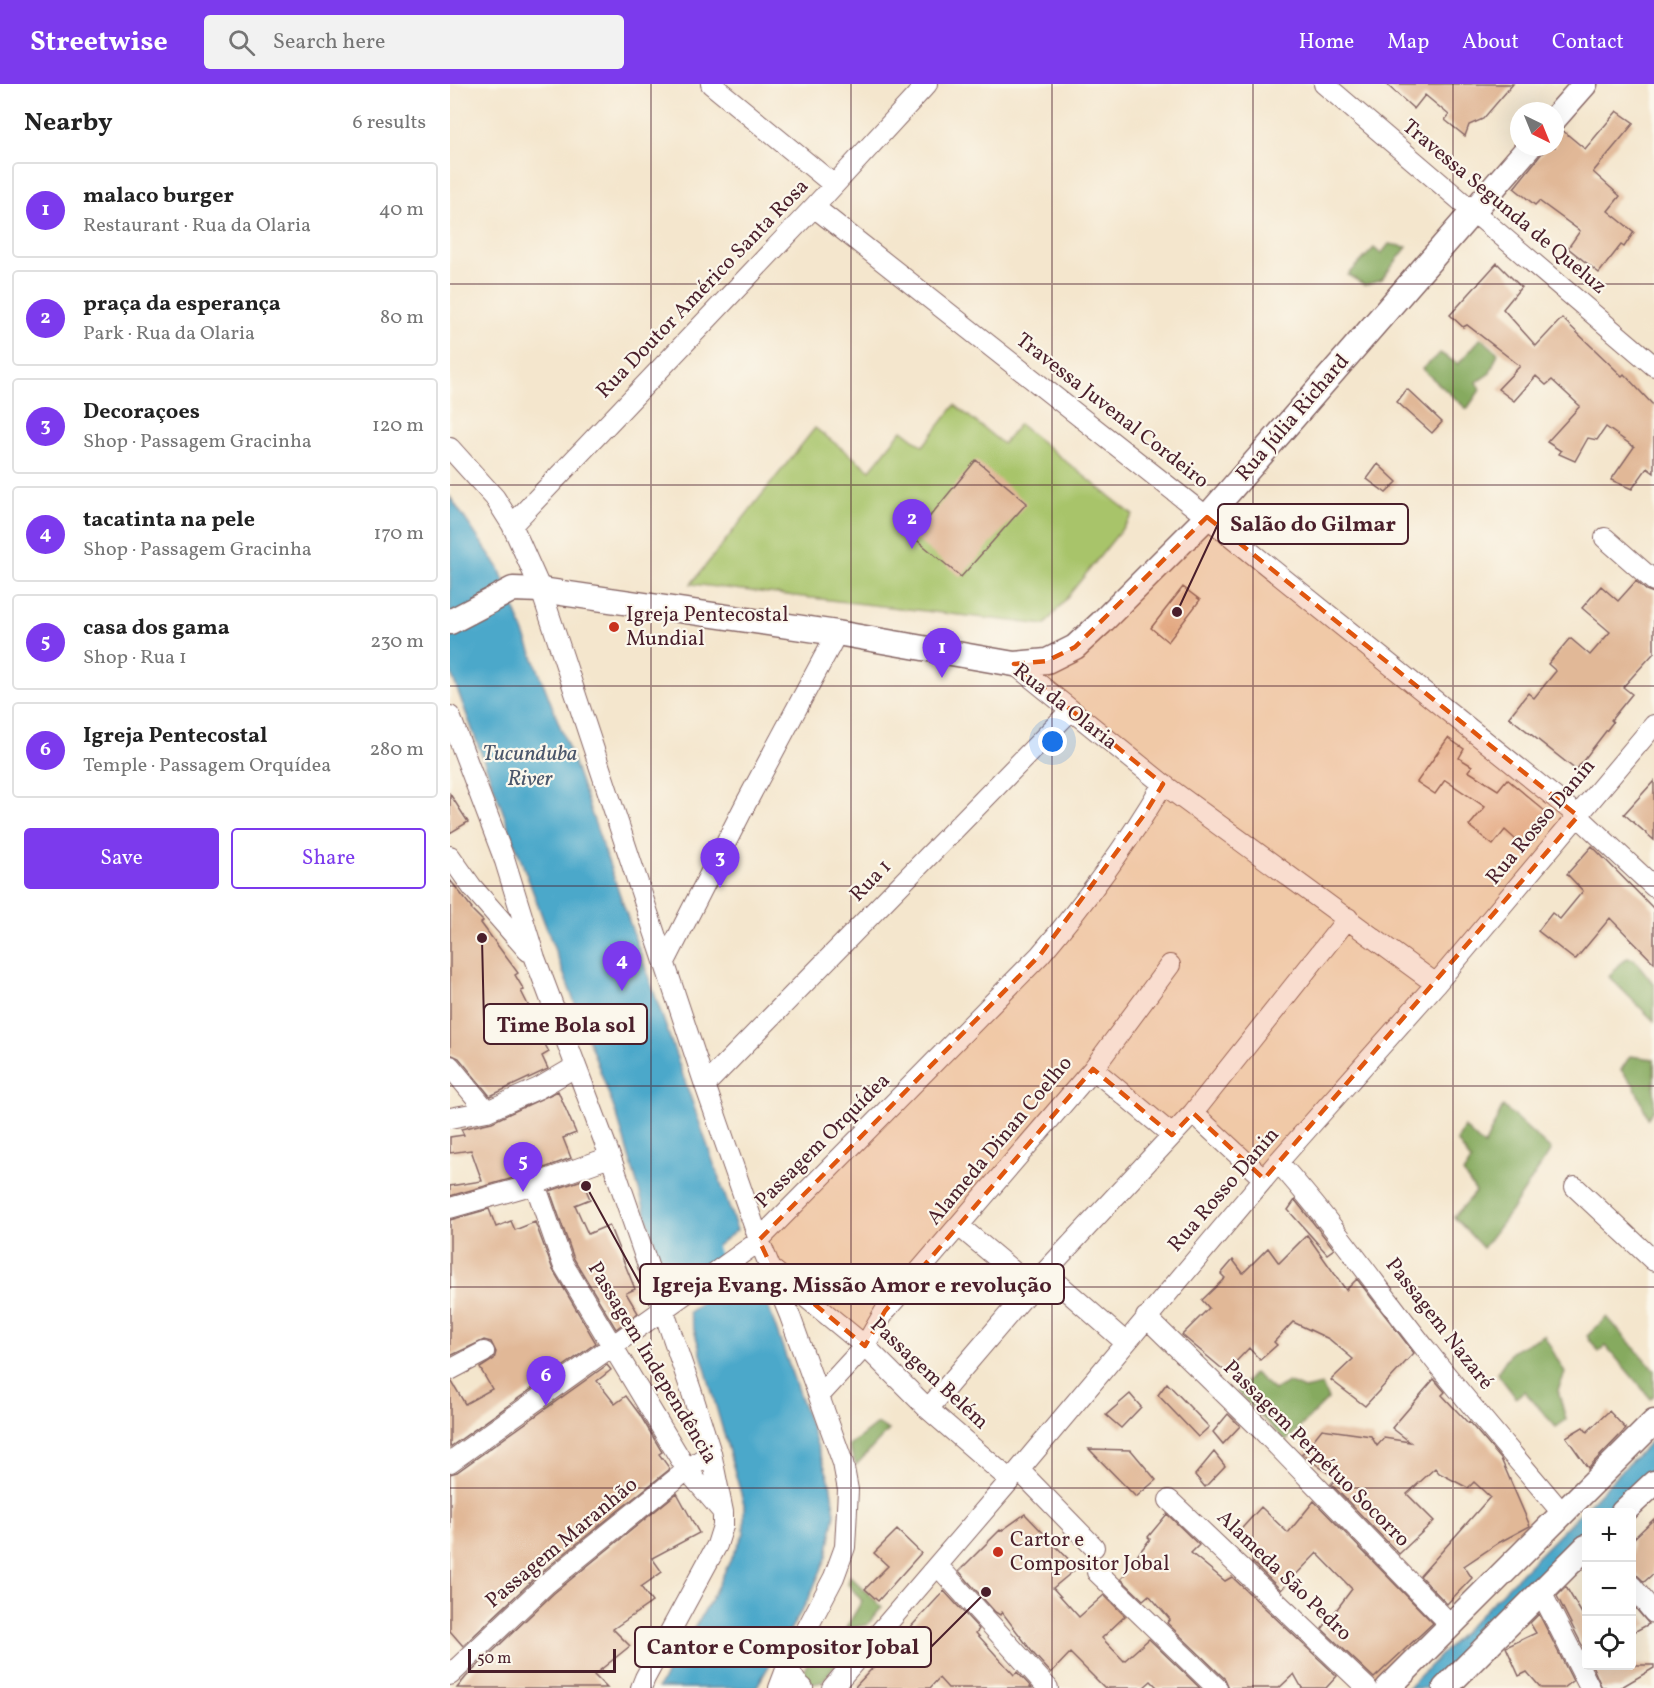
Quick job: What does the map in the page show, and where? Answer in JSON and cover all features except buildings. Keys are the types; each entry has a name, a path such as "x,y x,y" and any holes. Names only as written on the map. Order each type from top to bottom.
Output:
{"street":[{"path":"711,84 834,185"},
{"name":"Rua Doutor Américo Santa Rosa","path":"512,525 814,207 927,84"},
{"name":"Travessa Segunda de Queluz","path":"1324,84 1654,366"},
{"path":"1564,108 1585,84"},
{"name":"Rua Júlia Richard","path":"1014,664 1047,661 1075,647 1207,517 1521,156"},
{"name":"Travessa Juvenal Cordeiro","path":"814,207 1207,517 1578,816 1654,887"},
{"path":"450,448 495,498 512,525 541,590"},
{"path":"1605,538 1654,581"},
{"name":"Rua da Olaria","path":"450,622 513,589 541,590 837,633 1014,664 1163,784 1436,984"},
{"name":"Passagem Belém","path":"541,590 757,1242 773,1270 865,1346 928,1408 1014,1475 1094,1547"},
{"path":"665,962 745,805 837,633"},
{"name":"Rua 1","path":"705,1085 1071,710"},
{"path":"450,716 505,861 535,958 575,1067 668,1308 711,1453 723,1512 723,1526 717,1545 641,1688"},
{"name":"Rua Rosso Danin","path":"832,1688 938,1566 1278,1162 1436,984 1654,725"},
{"name":"Passagem Orquídea","path":"450,1462 668,1308 757,1242 1040,955 1078,910 1120,852 1163,784"},
{"path":"450,856 472,887 535,958"},
{"path":"472,887 482,891 492,891 500,887 507,873"},
{"path":"928,1408 1045,1272 1193,1113 1348,918"},
{"name":"Alameda Dinan Coelho","path":"865,1346 885,1311 1093,1069 1170,964"},
{"path":"450,1066 488,1112"},
{"path":"450,1118 488,1112 539,1088 575,1067"},
{"path":"1093,1069 1172,1135"},
{"path":"1193,1113 1264,1179"},
{"path":"450,1208 535,1184 610,1157"},
{"name":"Passagem Nazaré","path":"1278,1162 1298,1184 1428,1353 1563,1514"},
{"name":"Passagem Independência","path":"535,1184 563,1264 687,1470 723,1512"},
{"path":"1575,1187 1654,1261"},
{"path":"959,1226 1032,1287"},
{"path":"773,1270 843,1463 848,1490 845,1547 834,1577 778,1688"},
{"path":"1045,1272 1125,1342"},
{"name":"Passagem Perpétuo Socorro","path":"1146,1317 1262,1430 1451,1625"},
{"path":"819,1396 865,1346"},
{"path":"450,1370 484,1352"},
{"path":"1388,1688 1654,1422"},
{"name":"Passagem Maranhão","path":"450,1675 546,1584 711,1453"},
{"path":"1627,1508 1654,1483"},
{"name":"Alameda São Pedro","path":"1168,1500 1367,1688"},
{"path":"1445,1688 1582,1552"},
{"path":"938,1566 1048,1688"},
{"path":"1097,1572 1217,1688"},
{"path":"1636,1591 1654,1613"},
{"path":"1541,1592 1590,1688"},
{"path":"787,1667 803,1688"}],"highlighted area":[{"path":"1207,517 1578,816 1264,1179 1193,1113 1172,1135 1093,1069 885,1311 865,1346 773,1270 759,1240 1040,955 1144,815 1163,784 1014,664 1047,661 1075,647"}],"green space":[{"path":"1389,244 1407,247 1382,279 1365,285 1348,275 1374,248 1381,254"},
{"path":"1481,338 1498,353 1490,373 1477,382 1480,390 1467,409 1422,369 1440,353 1458,364"},
{"path":"955,405 1003,444 1019,424 1133,515 1045,625 691,584 815,428 870,470 902,430 923,446"},
{"path":"1627,958 1634,959 1654,984 1654,1021 1609,977"},
{"path":"1630,1056 1654,1059 1654,1109 1648,1118 1634,1085 1621,1070"},
{"path":"1503,1106 1551,1150 1511,1211 1483,1248 1454,1217 1476,1192 1463,1173 1471,1161 1457,1141 1464,1127 1484,1146"},
{"path":"1607,1317 1654,1370 1654,1396 1651,1399 1606,1346 1599,1352 1587,1336"},
{"path":"1544,1335 1565,1373 1558,1390 1566,1420 1556,1427 1524,1391 1516,1398 1497,1373 1511,1352"},
{"path":"1254,1373 1274,1390 1288,1382 1304,1389 1322,1385 1328,1399 1286,1441 1237,1392"},
{"path":"877,1424 889,1430 856,1465 849,1446"},
{"path":"850,1576 882,1607 867,1625 846,1628 862,1601 848,1584"},
{"path":"843,1632 858,1635 822,1682 813,1684 804,1679 803,1673 813,1649 832,1648"}],"water":[{"name":"Tucunduba River","path":"450,497 499,568 571,755 737,1230 667,1285 618,1119 450,670"},
{"path":"754,1266 830,1482 835,1514 827,1556 809,1598 756,1688 658,1688 708,1605 744,1533 744,1504 689,1312"},
{"path":"1654,1438 1654,1468 1614,1508 1585,1508"},
{"path":"1582,1511 1582,1540 1436,1688 1408,1688"}],"waterway":[{"name":"Tucunduba River","path":"685,1212 732,1340"}],"place":[{"name":"praça da esperança","path":"912,549"},
{"name":"Salão do Gilmar","path":"1177,612"},
{"name":"Igreja Pentecostal Mundial","path":"614,627"},
{"name":"malaco burger","path":"942,678"},
{"name":"Decoraçoes","path":"720,888"},
{"name":"Time Bola sol","path":"482,938"},
{"name":"tacatinta na pele","path":"622,991"},
{"name":"Igreja Evang. Missão Amor e revolução","path":"586,1186"},
{"name":"casa dos gama","path":"523,1192"},
{"name":"Igreja Pentecostal","path":"546,1406"},
{"name":"Cartor e Compositor Jobal","path":"998,1552"},
{"name":"Cantor e Compositor Jobal","path":"986,1592"}]}
